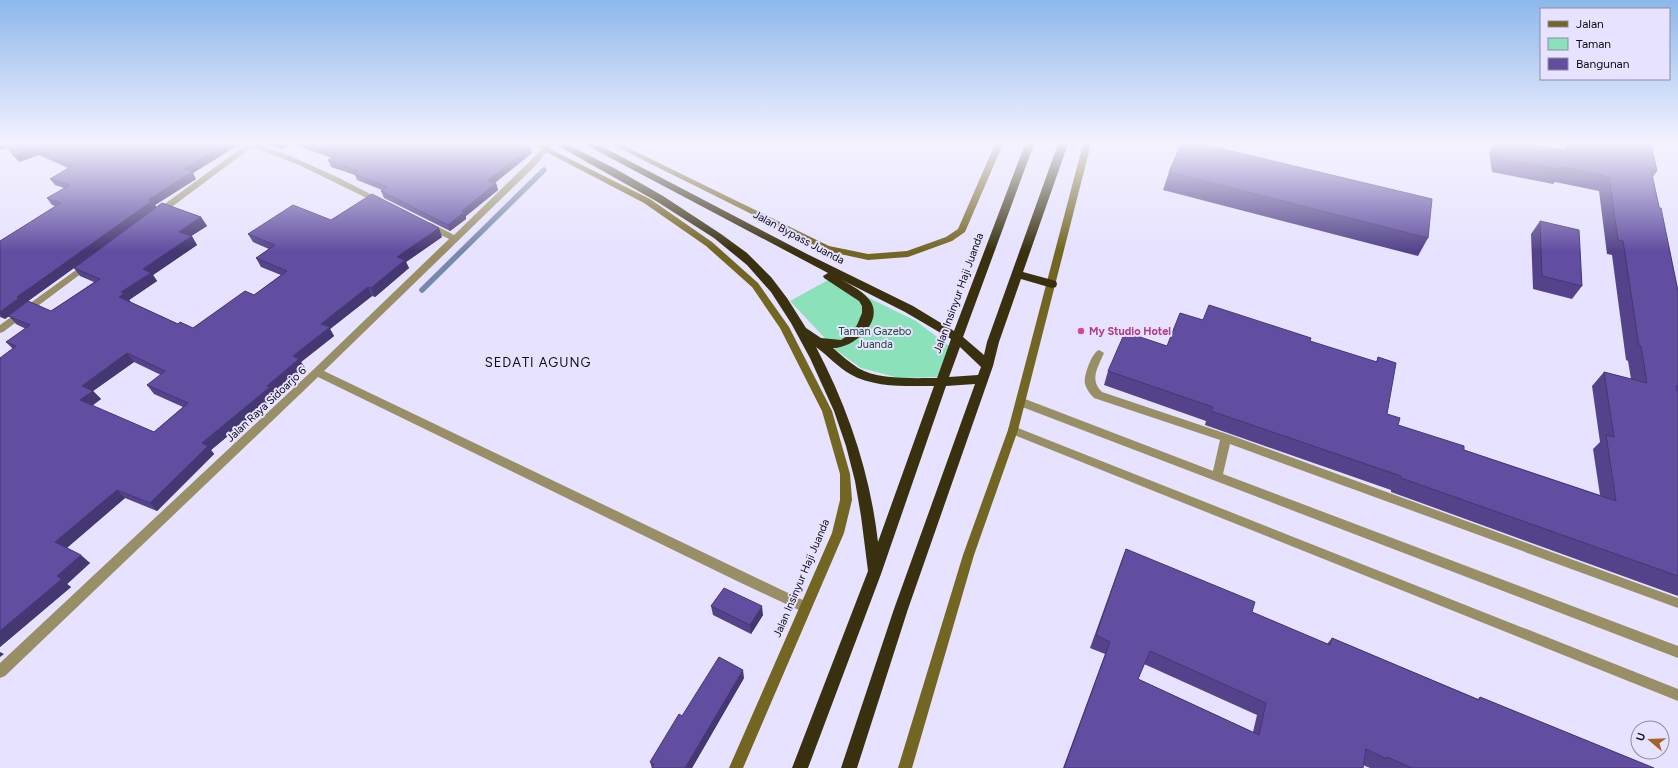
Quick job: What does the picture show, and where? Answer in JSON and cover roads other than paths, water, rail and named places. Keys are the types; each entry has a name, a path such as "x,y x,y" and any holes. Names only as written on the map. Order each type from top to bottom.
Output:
{"highway":[{"path":"627,180 651,193 729,244 758,270 782,299 802,329 829,384 848,431 859,473 871,534 874,574"},
{"name":"Jalan Bypass Juanda","path":"659,180 803,256 909,309 957,338 971,349 985,372"},
{"name":"Jalan Insinyur Haji Juanda","path":"800,768 874,574 941,382 1017,180"},
{"path":"849,768 901,609 985,372 993,342 1050,180"},
{"path":"803,256 821,272 863,298 869,310 864,324 848,341 834,344 817,342"},
{"path":"1017,274 1052,284"},
{"path":"802,329 854,370 874,378 904,382 941,382 985,372"}],"street":[{"path":"151,218 203,180"},
{"path":"339,180 390,206"},
{"name":"Jalan Raya Sidoarjo 6","path":"0,672 317,372 515,180"},
{"name":"Jalan Insinyur Haji Juanda","path":"607,180 647,201 708,244 755,285 784,327 827,410 845,474 846,500 838,533 736,768"},
{"name":"Jalan Insinyur Haji Juanda","path":"688,180 826,248 868,257 908,254 949,239 962,230 984,180"},
{"path":"905,768 967,559 997,470 1013,430 1078,180"},
{"path":"418,220 454,238"},
{"path":"0,330 94,260"},
{"path":"1099,353 1089,380 1089,386 1098,395 1226,438 1678,602"},
{"path":"317,372 421,421 696,557 805,607"},
{"path":"1021,402 1678,652"},
{"path":"1013,430 1678,695"},
{"path":"1217,477 1226,438"}],"waterway":[{"path":"422,290 534,180"}],"place":[{"name":"My Studio Hotel","path":"1081,331"}],"district":[{"name":"SEDATI AGUNG","path":"538,362"}],"park label":[{"name":"Taman Gazebo Juanda","path":"875,337"}]}
